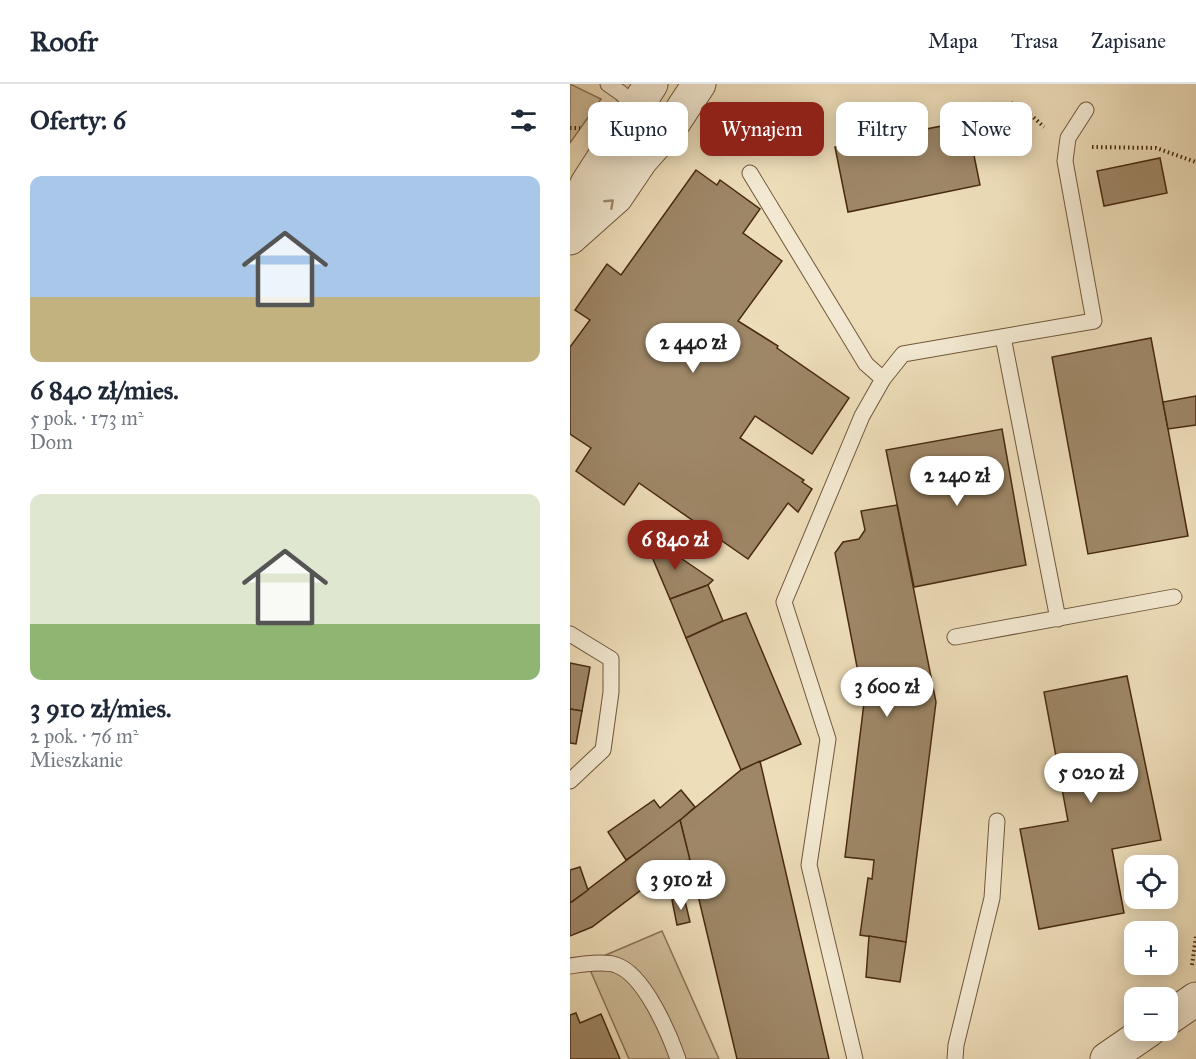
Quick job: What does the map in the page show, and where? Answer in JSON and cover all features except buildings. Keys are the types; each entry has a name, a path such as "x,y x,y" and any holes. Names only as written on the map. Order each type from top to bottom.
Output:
{"street":[{"path":"570,238 616,197 641,160 672,125 699,84"},
{"path":"570,220 587,184 643,96"},
{"path":"1178,1011 1196,999"},
{"path":"1107,1059 1133,1041"}],"lane":[{"path":"608,84 621,93 643,96"},
{"path":"855,1059 809,865 828,739 784,602 862,416 883,379 903,354 1094,321 1065,160 1068,138 1086,110"},
{"path":"750,173 866,364 883,379"},
{"path":"1003,337 1058,619"},
{"path":"955,637 1174,597"},
{"path":"570,634 611,659 611,692 603,750 570,782"},
{"path":"955,1059 956,1045 992,898 997,821"},
{"path":"570,966 581,963 616,965 639,982 668,1030 678,1059"}],"path":[{"path":"1193,952 1196,936"}],"shaded area":[{"path":"570,84 601,99 599,102 588,102 588,117 570,143"},
{"path":"662,931 719,1059 629,1059 587,963"}]}
